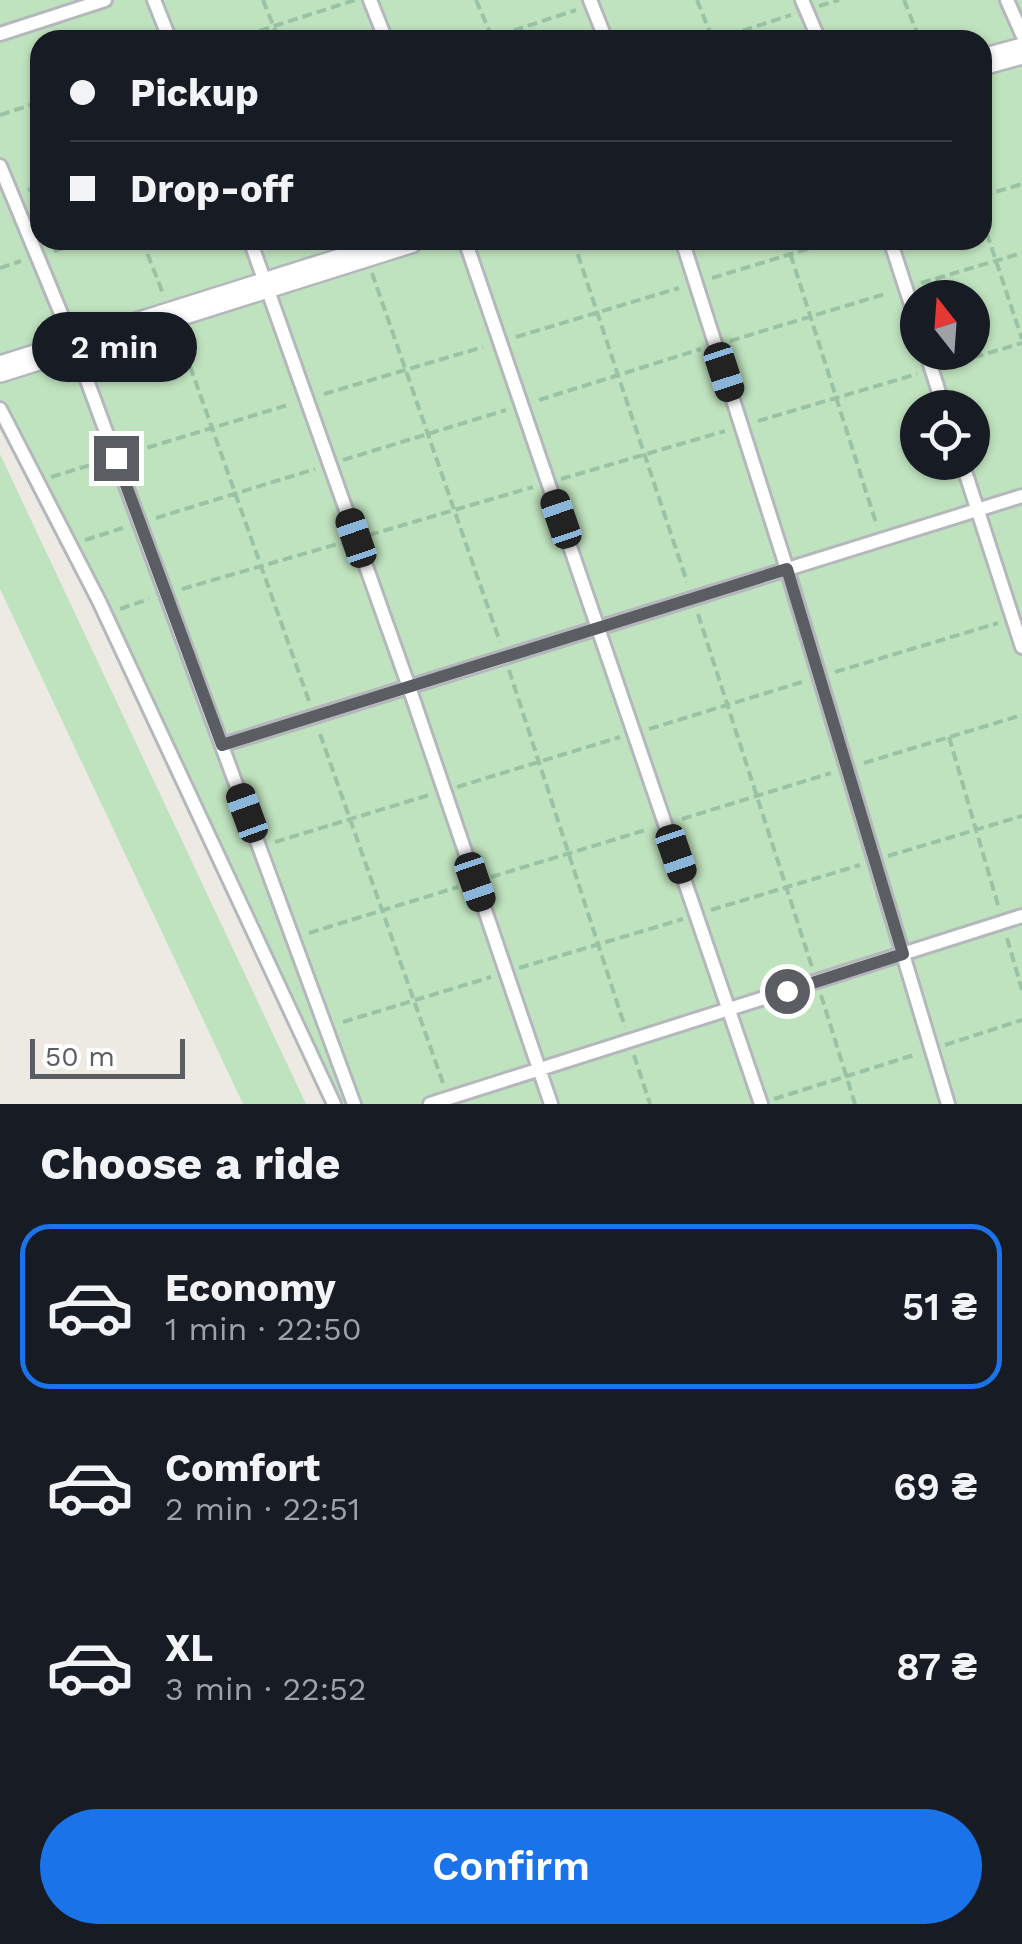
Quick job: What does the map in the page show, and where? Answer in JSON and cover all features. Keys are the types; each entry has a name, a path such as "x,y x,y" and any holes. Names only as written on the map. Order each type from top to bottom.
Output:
{"street":[{"path":"992,59 1022,51"},
{"path":"0,369 379,250"}],"lane":[{"path":"0,34 105,0"},
{"path":"154,0 166,30"},
{"path":"370,0 382,30"},
{"path":"1007,0 1022,34"},
{"path":"590,3 602,30"},
{"path":"804,5 815,30"},
{"path":"0,166 30,239"},
{"path":"35,250 74,345 354,1104"},
{"path":"254,250 551,1104"},
{"path":"469,250 761,1104"},
{"path":"685,250 787,569 948,1104"},
{"path":"893,250 902,280"},
{"path":"932,370 938,390"},
{"path":"0,409 105,614 334,1104"},
{"path":"968,480 1022,647"},
{"path":"222,745 1022,496"},
{"path":"430,1104 1022,916"}],"path":[{"path":"263,0 275,30"},
{"path":"261,30 355,0"},
{"path":"476,0 487,30"},
{"path":"697,0 710,30"},
{"path":"740,30 804,5 838,0"},
{"path":"904,0 916,30"},
{"path":"515,30 590,3"},
{"path":"0,115 30,105"},
{"path":"992,193 1022,184"},
{"path":"990,351 1022,341 992,249"},
{"path":"146,250 448,1098"},
{"path":"575,250 855,1104"},
{"path":"790,250 881,540"},
{"path":"37,481 804,250"},
{"path":"932,280 1022,253"},
{"path":"366,254 505,657 650,1104"},
{"path":"70,545 900,289"},
{"path":"105,614 932,370"},
{"path":"949,737 1022,990"},
{"path":"326,1028 1022,816"},
{"path":"761,1104 1022,1020"}],"green space":[{"path":"0,0 1022,0 1022,1104 334,1104 0,409"},
{"path":"0,454 306,1104 243,1104 0,589"}],"route":[{"path":"116,458 222,745 787,569 903,954 787,991"}]}
